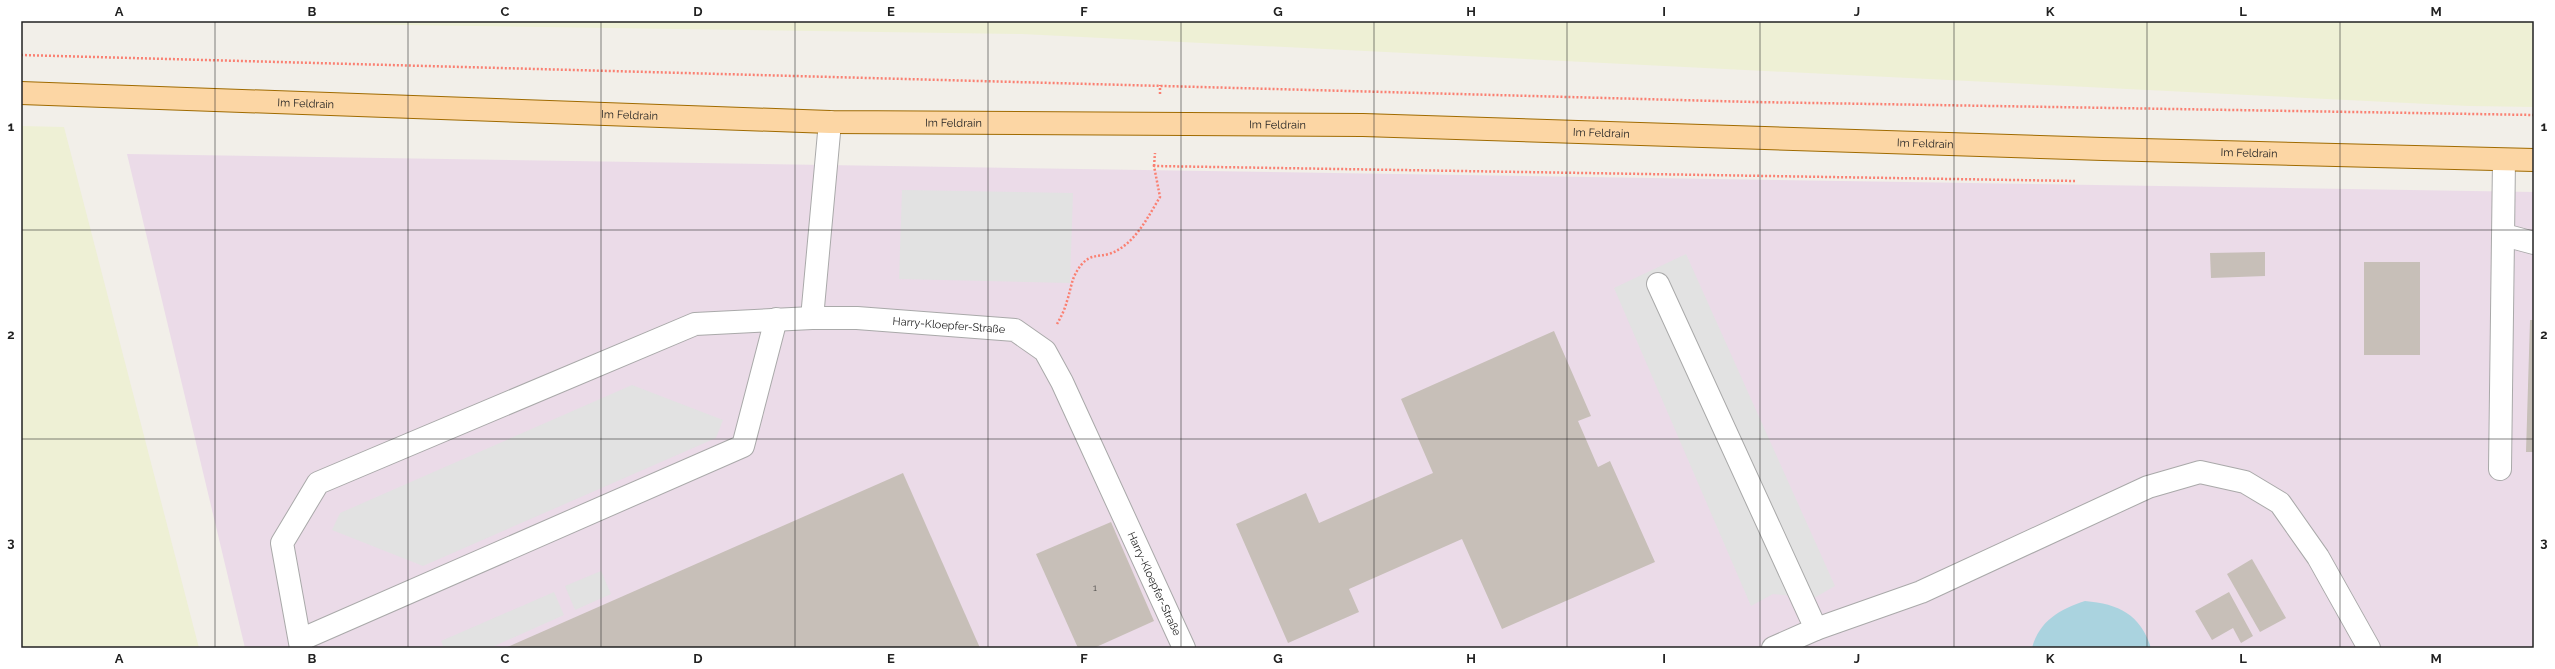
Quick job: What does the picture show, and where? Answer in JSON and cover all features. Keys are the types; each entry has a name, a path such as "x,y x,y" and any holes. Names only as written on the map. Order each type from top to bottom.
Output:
{"main road":[{"name":"Im Feldrain","path":"21,93 830,122 1363,125 2534,160"}],"lane":[{"path":"812,318 830,122"},
{"path":"2500,469 2504,160"},
{"path":"2504,235 2534,243"},
{"path":"1658,284 1816,629"},
{"name":"Harry-Kloepfer-Straße","path":"300,644 282,543 318,483 695,324 812,318 857,318 1014,330 1046,351 1066,389 1184,648"},
{"path":"300,644 743,446 776,320"},
{"path":"1773,648 1816,629 1921,592 2148,487 2200,472 2245,482 2280,503 2318,557 2369,648"}],"path":[{"path":"21,55 1761,102 2534,115"},
{"path":"1046,351 1067,301 1070,283 1082,264 1091,256 1109,254 1123,247 1140,231 1160,197 1154,166 2080,181"}],"shaded area":[{"path":"127,154 2534,192 2534,648 245,648"},
{"path":"902,190 1073,193 1070,283 899,279"},
{"path":"1686,254 1835,586 1814,598 1773,594 1751,606 1614,288"},
{"path":"632,385 723,420 716,438 423,566 332,530 340,513"},
{"path":"601,571 611,594 575,610 565,586"},
{"path":"554,592 564,615 490,648 444,648 441,641"}],"green space":[{"path":"129,21 2534,21 2534,107 2469,106 1022,34"},
{"path":"21,126 64,127 199,648 21,648"}],"water":[{"path":"2085,601 2108,605 2127,613 2141,627 2151,648 2032,648 2035,639 2045,623 2059,612"}],"building":[{"path":"2265,252 2265,276 2211,278 2210,253"},
{"path":"2364,262 2420,262 2420,355 2364,355"},
{"path":"2530,320 2534,320 2534,452 2526,452"},
{"path":"1554,331 1591,416 1578,421 1598,467 1610,461 1655,562 1502,629 1462,539 1349,589 1359,612 1288,643 1236,524 1306,493 1319,523 1433,473 1401,399"},
{"path":"903,473 980,648 505,648"},
{"path":"1111,522 1154,621 1094,648 1078,648 1036,554"},
{"path":"2252,559 2286,618 2260,632 2227,574"},
{"path":"2229,592 2253,636 2241,643 2233,628 2212,640 2195,611"}]}
